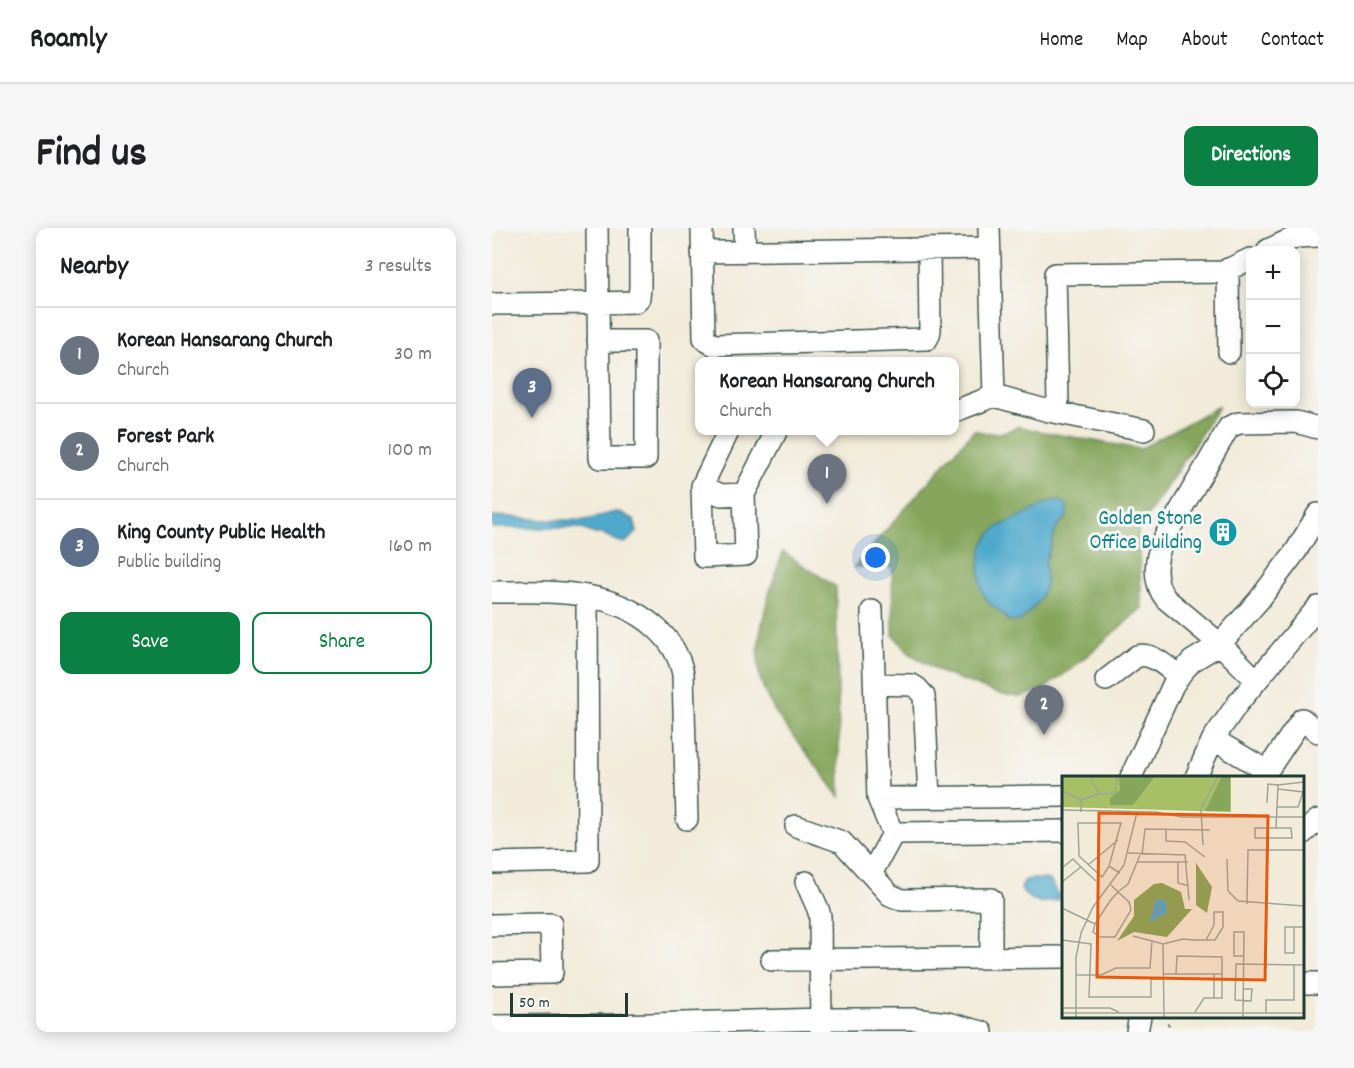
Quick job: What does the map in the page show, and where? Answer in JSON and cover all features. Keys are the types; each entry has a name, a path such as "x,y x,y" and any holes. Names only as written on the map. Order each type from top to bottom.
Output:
{"street":[{"path":"597,228 598,341 600,458 646,458 646,341 598,341"},
{"path":"492,304 635,302 639,298 640,287 640,228"},
{"path":"702,228 704,338 714,345 927,339 930,330 929,249"},
{"path":"744,228 744,252"},
{"path":"1277,246 1296,237 1318,236"},
{"path":"702,252 929,249 989,238 994,396"},
{"path":"1049,411 1058,402 1055,274 1223,272 1246,261"},
{"path":"1228,269 1229,352"},
{"path":"959,409 994,396 1049,411 1143,430"},
{"path":"1256,680 1220,644 1166,599 1162,594 1156,572 1156,561 1163,540 1229,427 1239,423 1296,422 1318,428"},
{"path":"727,435 702,486 704,557 746,555 744,494 774,435"},
{"path":"702,486 721,495 744,494"},
{"path":"1131,776 1179,676 1192,661 1220,644 1259,600 1296,551 1318,514"},
{"path":"492,592 587,596 610,601 631,610 660,631 670,642 681,662 683,674 687,819"},
{"path":"492,863 588,861 587,596"},
{"path":"1196,776 1213,739 1256,680 1318,606"},
{"path":"872,611 878,798 890,828 900,833 1062,831"},
{"path":"1106,680 1137,656 1143,655 1151,656 1179,676"},
{"path":"875,684 912,685 924,696 929,797"},
{"path":"1213,739 1267,775 1302,719 1318,732"},
{"path":"878,798 1062,795"},
{"path":"1303,833 1318,820"},
{"path":"796,826 842,842 890,895 902,900 991,899 991,957"},
{"path":"871,874 894,832"},
{"path":"806,882 820,916 821,1025"},
{"path":"492,925 551,924 552,973 492,974"},
{"path":"772,960 1062,957"},
{"path":"1137,1032 1140,1017"},
{"path":"492,1026 821,1025 914,1019 948,1023 982,1032"}],"path":[{"path":"1168,1025 1171,1020"}],"green space":[{"path":"1219,406 1138,531 1142,608 1074,667 1042,690 1020,697 1003,695 942,673 910,654 893,635 892,567 854,567 974,430 997,433 1019,426 1140,449","holes":["1067,517 1057,527 1045,562 1046,584 1039,601 1009,621 989,603 981,590"]},
{"path":"783,552 836,587 840,797 778,716 767,698 760,678 759,648 764,614"}],"water":[{"path":"1061,501 1067,506 1067,517 1057,527 1045,562 1046,584 1039,601 1021,621 1009,621 989,603 981,590 979,565 983,545 998,527 1048,503"},
{"path":"617,512 634,519 637,532 625,543 579,528 492,528 492,516 585,520"},
{"path":"1029,879 1051,881 1059,895 1058,900 1042,902 1032,900 1021,889 1024,881"}],"place":[{"name":"King County Public Health","path":"532,418"},
{"name":"Korean Hansarang Church","path":"827,504"},
{"name":"Golden Stone Office Building","path":"1223,532"},
{"name":"Forest Park","path":"1044,735"}]}
